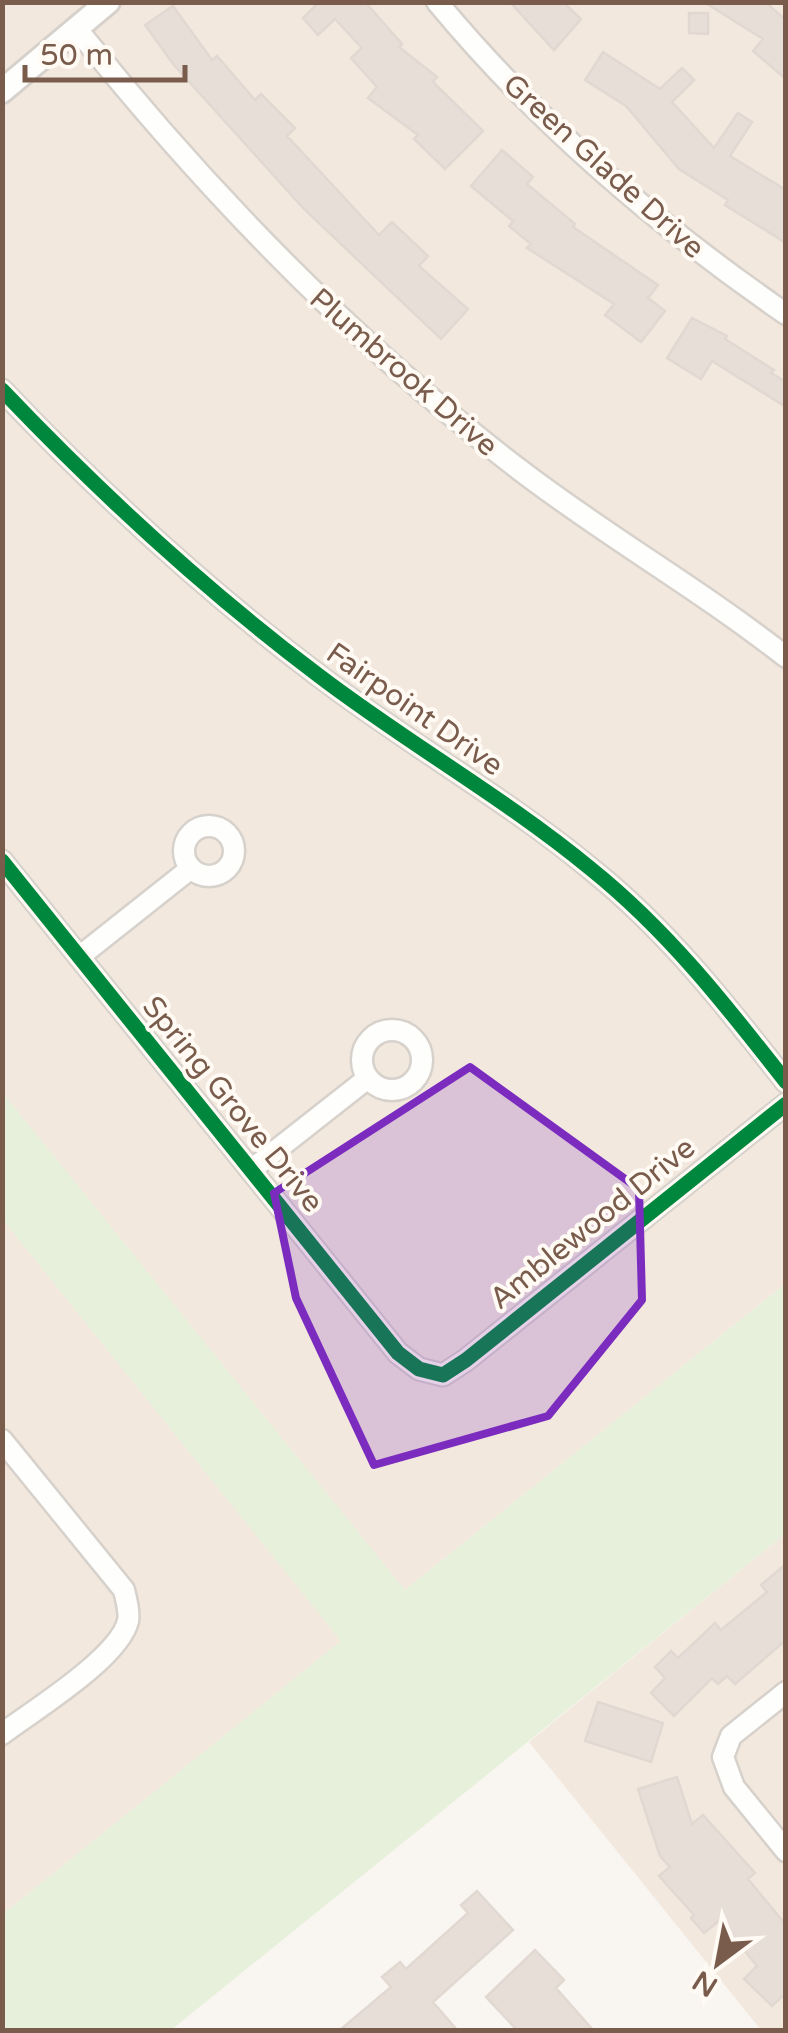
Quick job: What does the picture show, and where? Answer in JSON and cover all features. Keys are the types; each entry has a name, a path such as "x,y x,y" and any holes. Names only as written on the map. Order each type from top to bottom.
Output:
{"street":[{"path":"2,91 108,2"},
{"name":"Green Glade Drive","path":"437,2 529,104 594,165 690,245 786,314"},
{"name":"Plumbrook Drive","path":"76,28 170,141 270,251 413,385 569,507 786,657"},
{"name":"Fairpoint Drive","path":"2,390 111,502 250,622 543,832 640,911 724,1003 786,1082"},
{"name":"Spring Grove Drive","path":"2,861 398,1354 430,1372"},
{"path":"80,957 190,868"},
{"path":"251,1170 368,1078"},
{"name":"Amblewood Drive","path":"430,1372 442,1375 466,1360 786,1104"},
{"path":"2,1440 124,1590 129,1618 119,1639 101,1658 2,1734"},
{"path":"786,1692 731,1736 723,1757 734,1788 786,1851"}],"highlighted area":[{"path":"470,1067 639,1189 642,1300 548,1416 374,1465 296,1298 274,1193"}],"shaded area":[{"path":"3,3 785,3 785,1284 3,1914"},
{"path":"785,1534 785,2030 761,2030 529,1742"}],"green space":[{"path":"2,1092 405,1590 785,1284 785,1534 171,2030 3,2030 3,1914 341,1641 3,1220"}],"building":[{"path":"319,2 365,2 402,44 399,47 437,77 433,82 483,131 445,169 414,139 418,135 368,98 377,87 351,58 362,48 335,19 318,35 303,18"},
{"path":"510,2 563,2 581,19 554,50"},
{"path":"704,2 765,2 786,20 786,79 753,51 763,39"},
{"path":"173,6 212,60 217,56 255,100 261,94 295,128 287,136 379,235 392,222 428,256 419,266 468,309 441,339 303,208 174,65 145,25"},
{"path":"689,13 708,13 708,34 689,33"},
{"path":"603,52 660,89 682,68 694,80 672,102 714,148 738,113 752,122 730,156 786,190 786,243 725,205 728,200 679,169 626,106 585,80"},
{"path":"502,150 533,177 527,184 575,224 573,227 658,285 648,298 665,311 641,342 605,315 614,304 527,248 531,244 509,226 513,221 471,186"},
{"path":"692,318 727,336 725,339 774,370 771,373 786,382 786,407 712,361 701,379 667,358"},
{"path":"786,1564 786,1640 735,1684 727,1676 718,1684 712,1678 674,1716 651,1693 665,1678 655,1667 671,1651 678,1658 715,1623 721,1630 767,1592 761,1585"},
{"path":"598,1702 663,1723 651,1762 585,1741"},
{"path":"677,1777 692,1824 703,1815 755,1873 748,1879 786,1925 786,1993 772,2006 744,1979 757,1966 720,1920 704,1933 691,1918 694,1915 659,1876 670,1867 660,1856 638,1789"},
{"path":"477,1891 513,1930 433,2002 457,2030 340,2030 391,1987 382,1977 400,1962 406,1969 468,1913 461,1905"},
{"path":"535,1950 564,1980 556,1988 593,2030 517,2030 486,1997"}],"cycle path":[{"path":"2,390 115,503 234,609 352,700 558,843 619,893 694,970 786,1082"},
{"path":"2,861 398,1353 419,1369 443,1375 466,1360 786,1104"}]}
